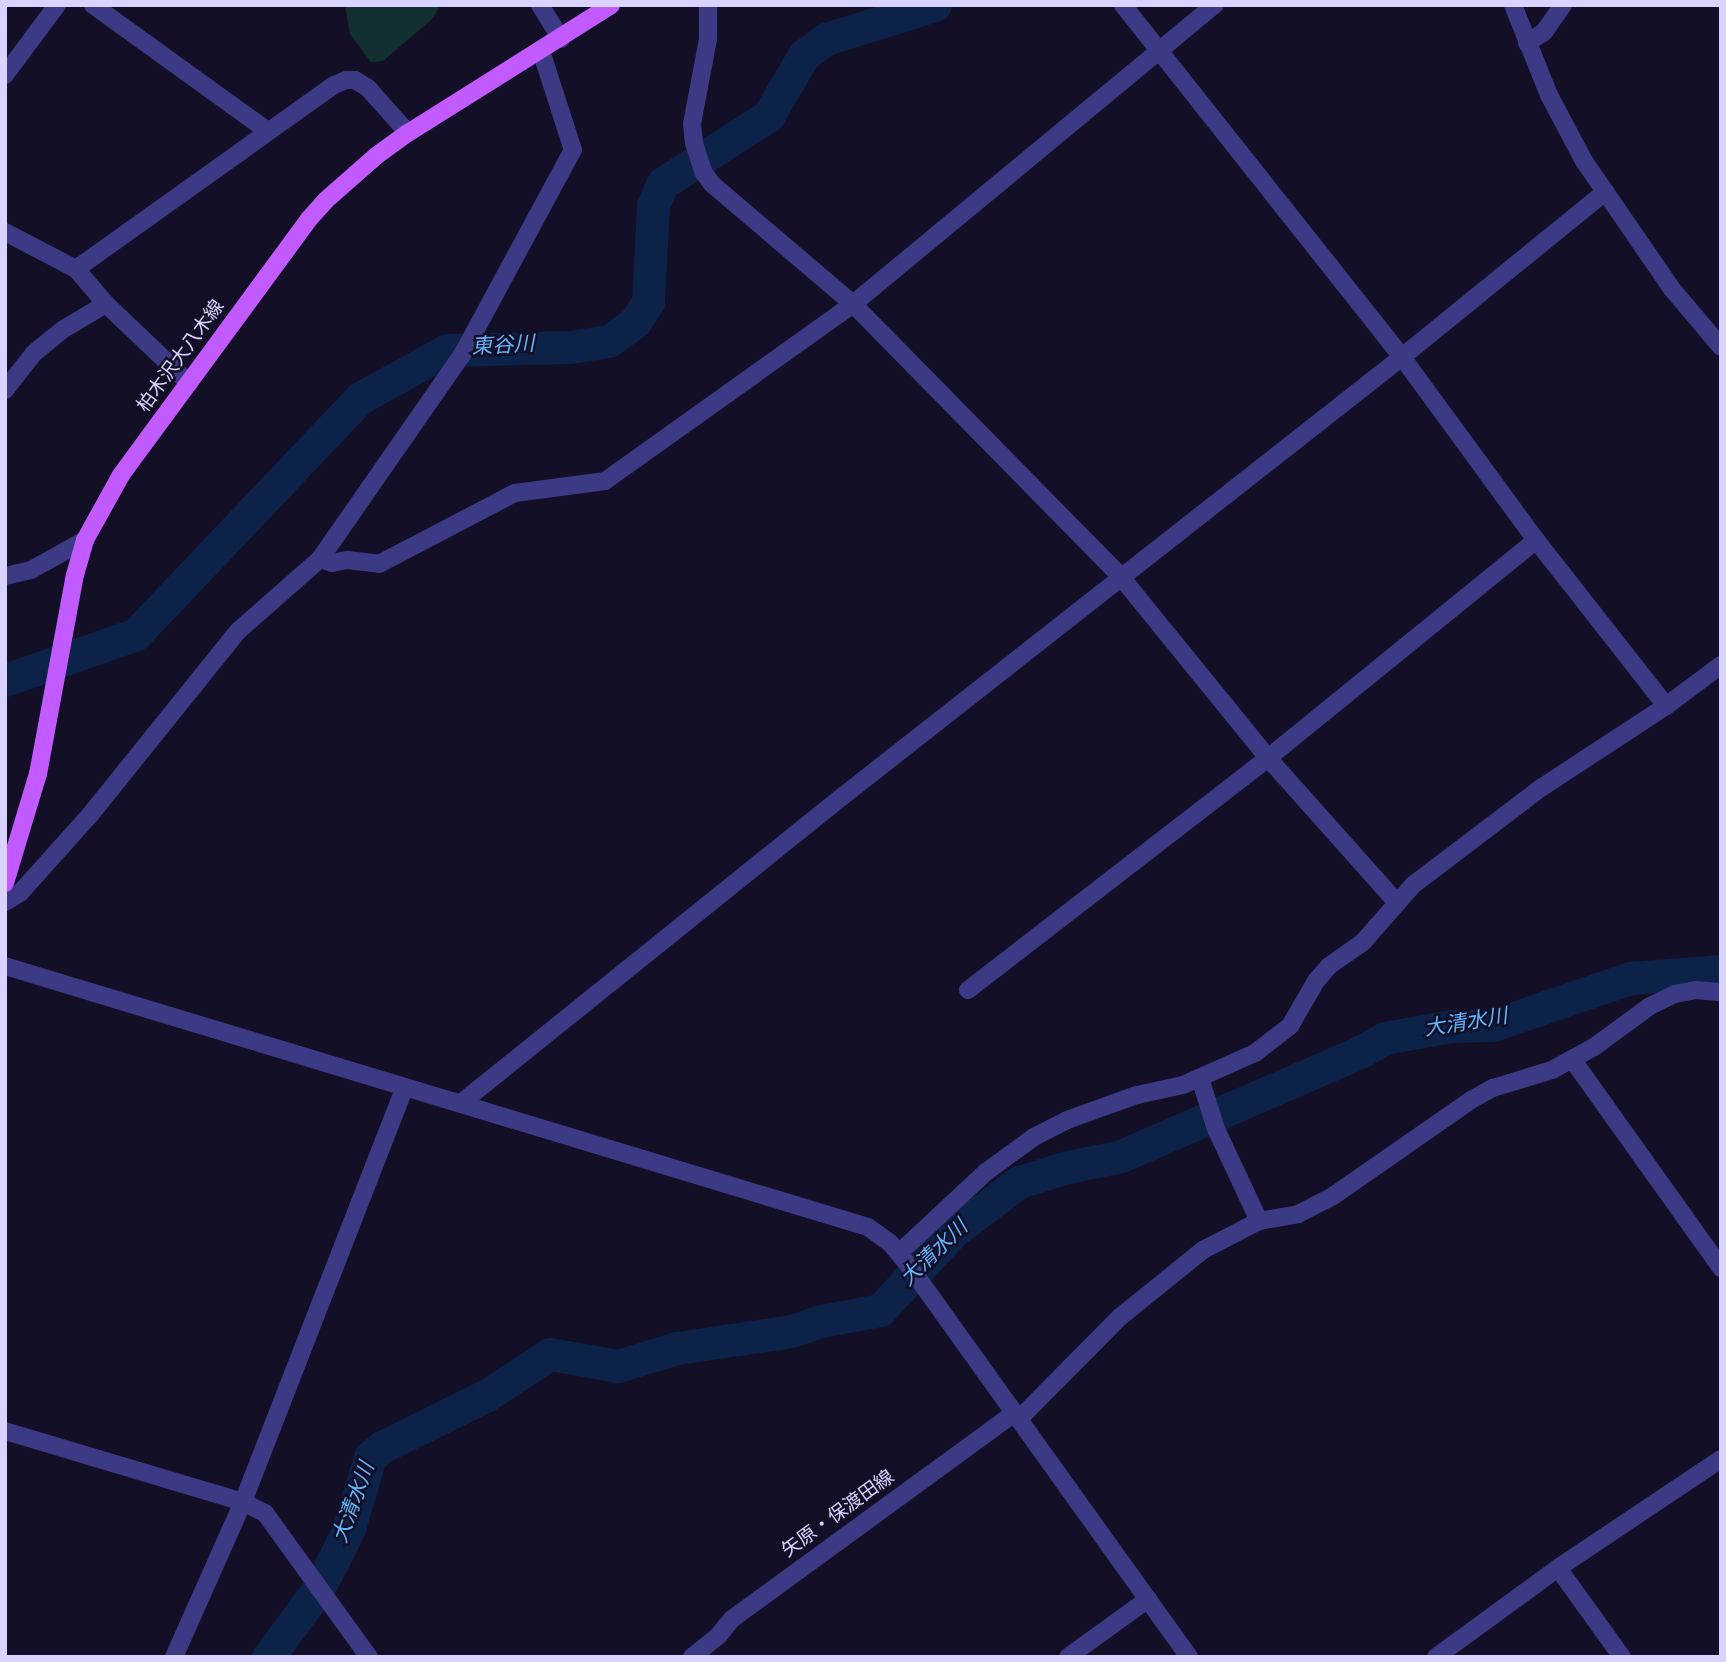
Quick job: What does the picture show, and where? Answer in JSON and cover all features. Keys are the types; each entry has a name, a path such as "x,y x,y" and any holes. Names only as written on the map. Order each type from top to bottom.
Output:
{"main road":[{"name":"柏木沢大八木線","path":"5,883 28,814 61,645 85,540 121,475 309,219 346,181 408,133 611,5"}],"street":[{"path":"5,75 57,5"},
{"path":"93,5 268,131"},
{"path":"540,5 561,39"},
{"path":"708,5 708,39 692,124 704,173 727,199 853,304 1121,577 1268,758 1396,903"},
{"path":"1123,5 1402,356 1536,540 1666,706"},
{"path":"320,559 332,564 348,560 379,564 515,493 606,481 853,304 1157,50 1215,5"},
{"path":"1513,5 1527,43 1569,134 1605,192 1687,309 1721,347"},
{"path":"1527,43 1544,32 1563,5"},
{"path":"5,902 20,893 90,815 238,631 320,559 462,355 573,150 541,51"},
{"path":"76,268 334,85 346,80 355,80 369,88 408,133"},
{"path":"461,1103 1605,192"},
{"path":"5,232 76,268 106,304 189,383"},
{"path":"5,390 34,353 62,330 106,304"},
{"path":"5,576 31,570 85,540"},
{"path":"968,990 1268,758 1536,540"},
{"path":"903,1258 985,1172 1034,1137 1067,1120 1137,1095 1200,1078 1255,1053 1290,1026 1316,981 1329,966 1363,942 1413,885 1541,788 1666,706 1721,665"},
{"path":"5,966 859,1222 903,1258 1189,1657"},
{"name":"矢原・保渡田線","path":"692,1657 719,1636 732,1619 1017,1416 1120,1317 1203,1250 1259,1221 1297,1214 1333,1196 1471,1100 1493,1088 1552,1070 1594,1047 1650,1006 1675,994 1696,989 1721,992"},
{"path":"1572,1059 1721,1268"},
{"path":"1200,1078 1216,1129 1259,1221"},
{"path":"174,1657 243,1503 405,1087"},
{"path":"5,1431 243,1503 265,1513 369,1657"},
{"path":"1436,1657 1558,1568 1721,1459"},
{"path":"1558,1568 1622,1657"},
{"path":"1068,1657 1148,1599"}],"green space":[{"path":"345,5 439,5 439,8 431,20 383,61 371,62 350,34"}],"waterway":[{"name":"東谷川","path":"5,680 136,634 360,398 447,350 570,347 609,341 635,322 648,302 653,205 663,183 768,116 804,55 826,39 935,5"},
{"name":"大清水川","path":"268,1657 317,1591 333,1561 349,1528 370,1457 382,1447 487,1395 550,1354 618,1366 677,1348 792,1331 821,1321 880,1310 954,1231 1019,1182 1068,1167 1121,1156 1360,1052 1385,1038 1451,1026 1493,1025 1630,978 1721,971"}]}
